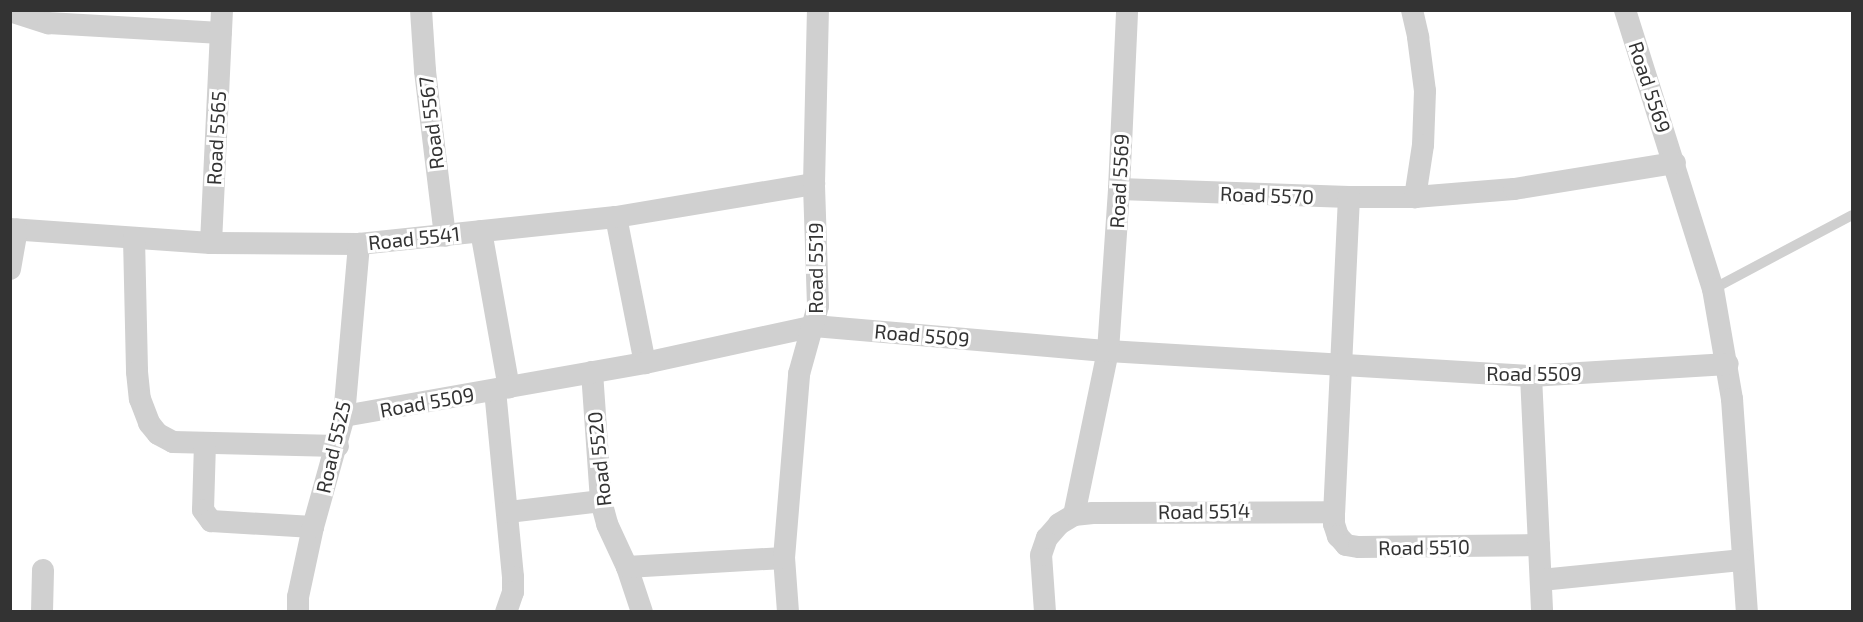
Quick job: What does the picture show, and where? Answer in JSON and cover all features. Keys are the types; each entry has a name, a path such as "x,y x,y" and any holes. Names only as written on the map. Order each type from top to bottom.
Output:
{"street":[{"name":"Road 5565","path":"210,243 222,10"},
{"name":"Road 5567","path":"421,10 424,71 445,236"},
{"name":"Road 5519","path":"788,612 784,558 799,374 802,357 814,326 819,282 813,184 818,10"},
{"name":"Road 5569","path":"1108,351 1119,189 1127,10"},
{"path":"1412,10 1425,91 1423,145 1415,197"},
{"name":"Road 5569","path":"1625,10 1675,163"},
{"path":"10,11 48,23 221,33"},
{"path":"1675,163 1713,289 1728,364 1747,612"},
{"name":"Road 5570","path":"1119,189 1415,197 1514,189 1675,163"},
{"name":"Road 5541","path":"14,229 210,243 359,244 616,217 813,184"},
{"path":"1334,512 1349,197"},
{"path":"616,217 645,363"},
{"path":"10,269 14,229"},
{"path":"481,231 502,389 513,592 506,612"},
{"path":"134,238 137,372 140,399 149,423 158,434 173,442 338,446"},
{"name":"Road 5525","path":"298,612 298,597 313,527 338,446 344,416 359,244"},
{"name":"Road 5509","path":"344,416 645,363 814,326 1108,351 1531,376 1728,364"},
{"path":"1045,612 1041,555 1047,538 1059,524 1074,515 1108,351"},
{"name":"Road 5520","path":"592,372 601,501 611,535 627,567 642,612"},
{"path":"1531,376 1542,612"},
{"path":"205,443 203,510 211,521 313,527"},
{"path":"508,512 601,501"},
{"name":"Road 5514","path":"1074,515 1129,512 1334,512"},
{"name":"Road 5510","path":"1334,512 1334,524 1338,536 1346,545 1359,547 1539,545"},
{"path":"627,567 784,558"},
{"path":"1541,580 1743,560"},
{"path":"42,612 43,570"}],"lane":[{"path":"1713,289 1852,215"}]}
